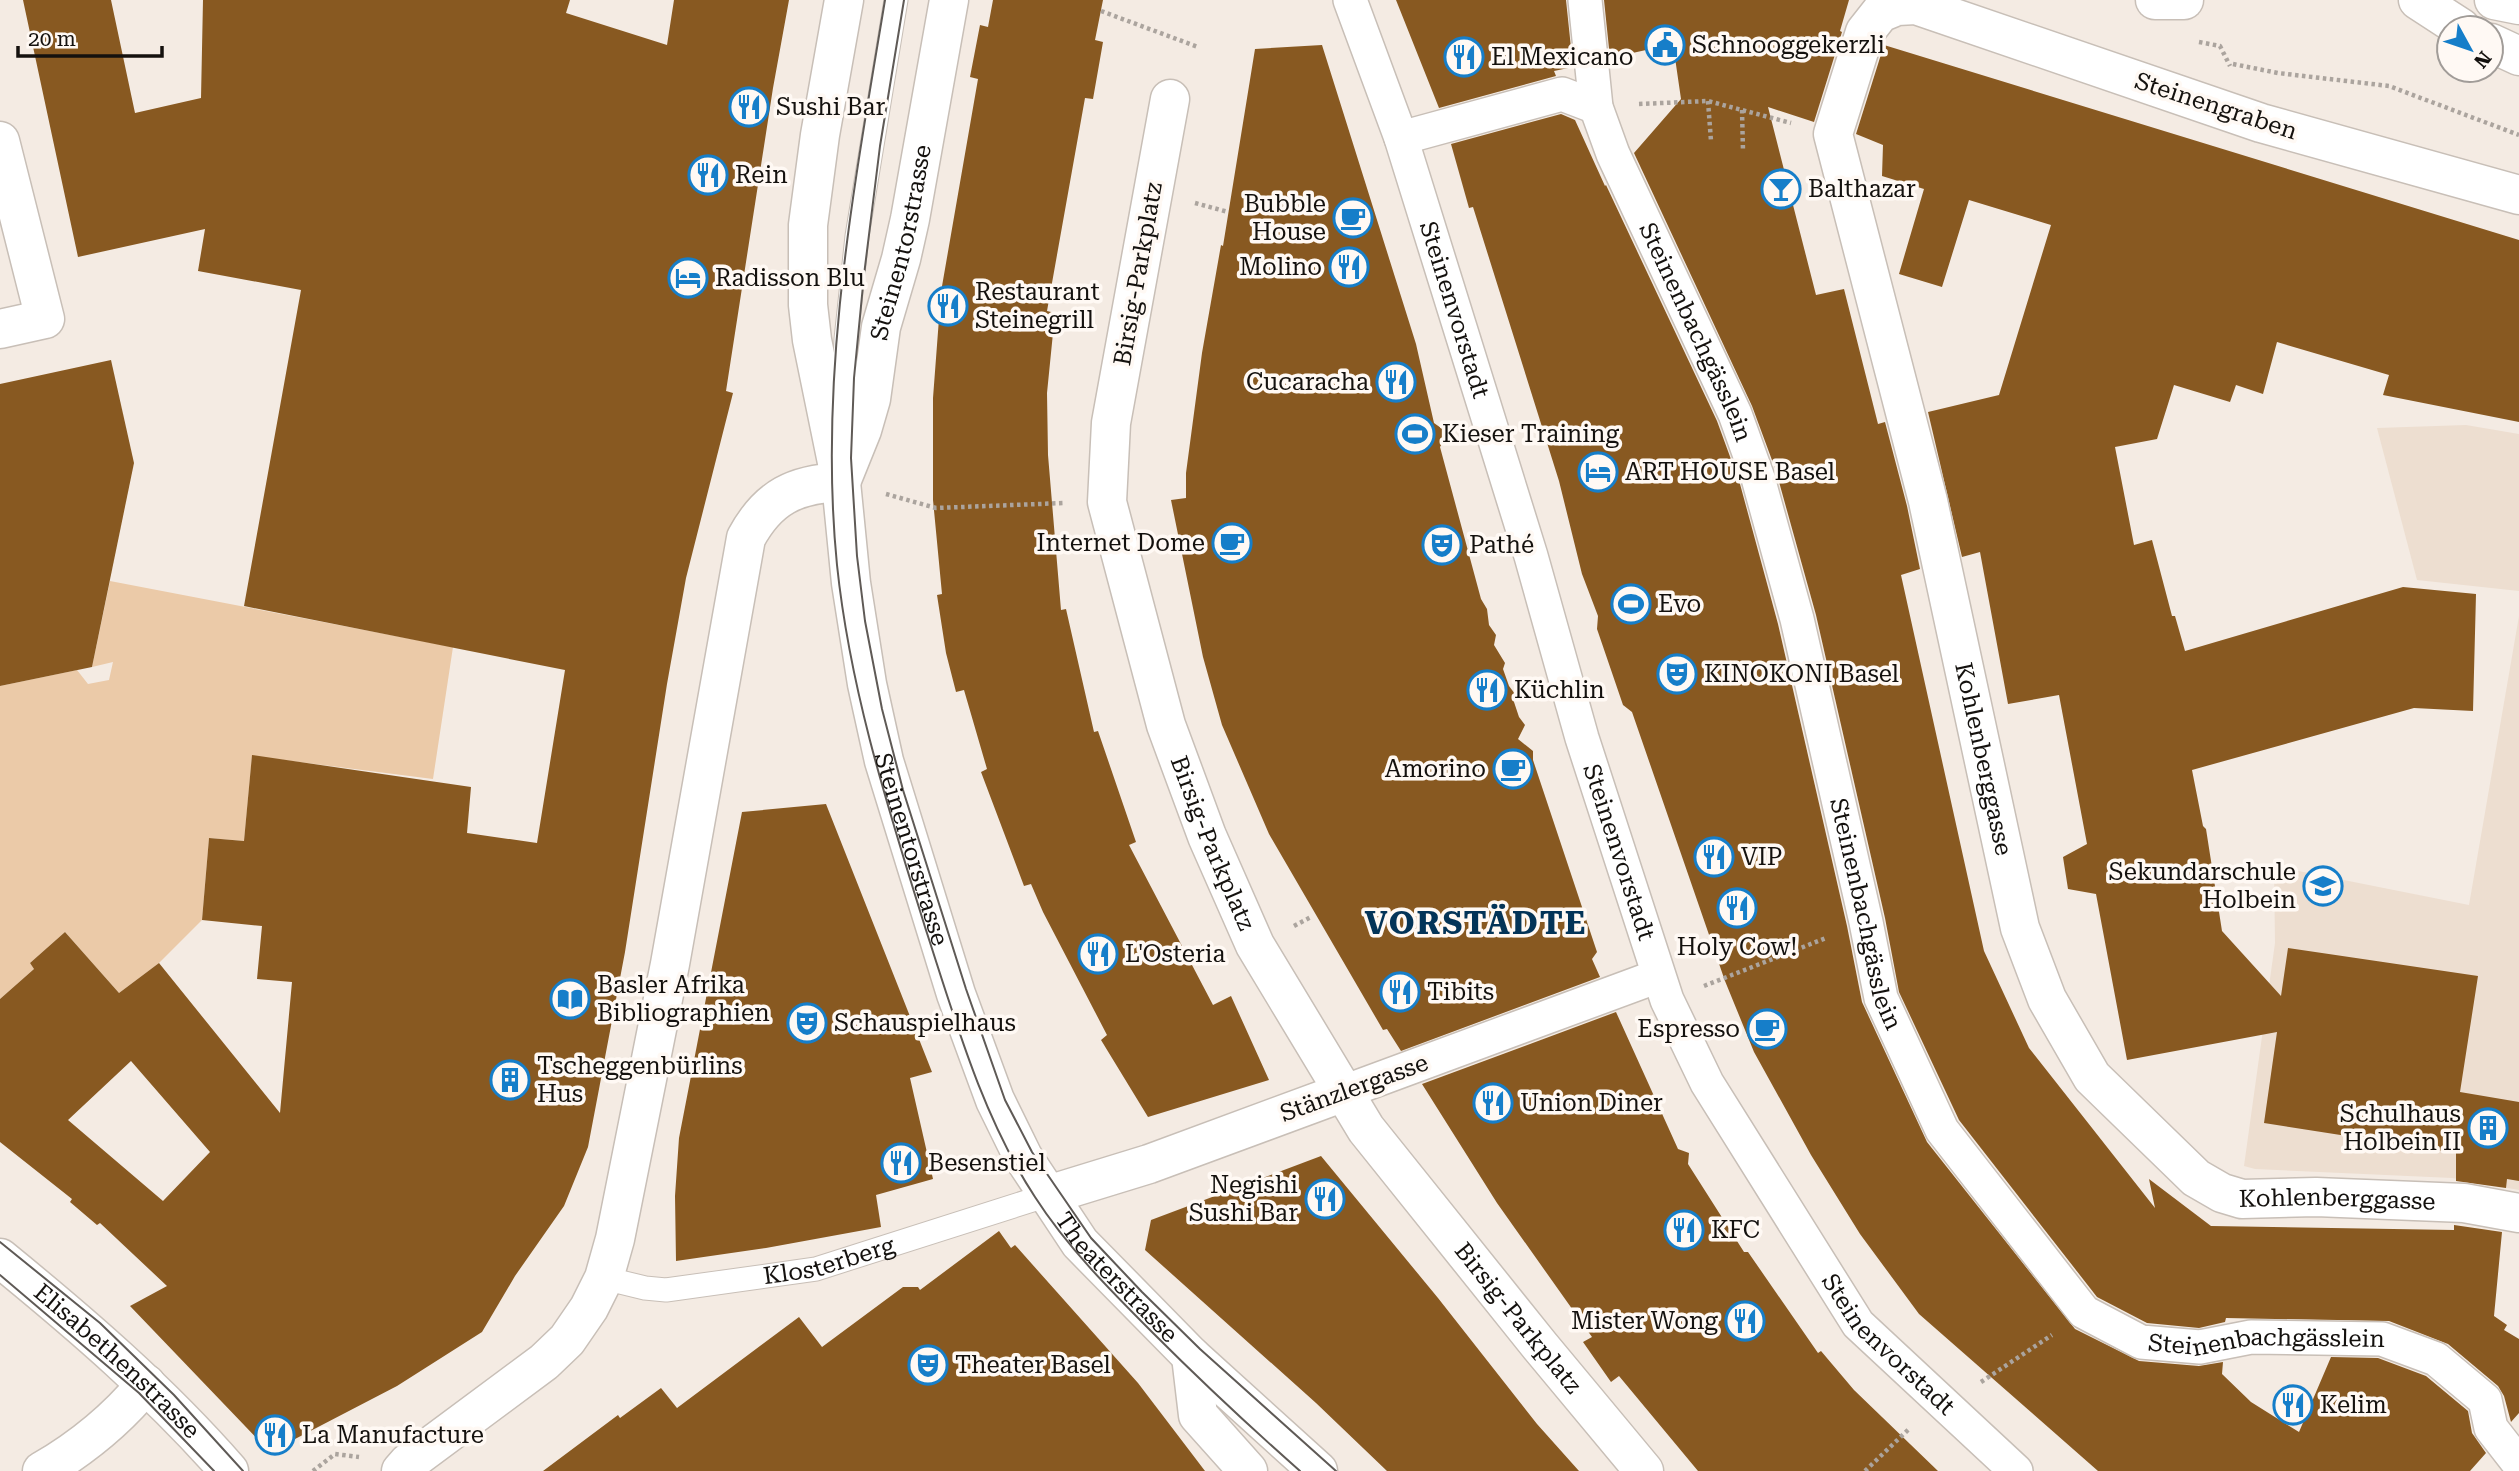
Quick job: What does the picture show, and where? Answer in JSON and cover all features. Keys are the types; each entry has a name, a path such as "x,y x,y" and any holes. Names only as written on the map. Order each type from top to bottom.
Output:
{"street":[{"name":"Steinentorstrasse","path":"844,0 820,135 808,225 806,269 812,341 841,482 853,595 867,684 884,761 956,994 995,1100 1023,1157 1048,1195"},
{"name":"Steinentorstrasse","path":"841,482 871,399 881,327 910,219 949,0"},
{"name":"Steinenvorstadt","path":"1350,0 1401,138 1531,556 1582,738 1663,988 1707,1083 1858,1324 2016,1471"},
{"name":"Steinenbachgässlein","path":"1585,0 1596,107 1613,154 1735,414 1758,478 1797,619 1881,998 1942,1130 2084,1312 2141,1342 2200,1347 2250,1337 2382,1339 2437,1359 2485,1400 2491,1427 2519,1464"},
{"path":"2155,0 2184,0"},
{"path":"2418,0 2440,14"},
{"path":"2494,0 2519,5"},
{"name":"Steinengraben","path":"1916,5 2261,123 2519,195"},
{"name":"Kohlenberggasse","path":"1916,5 1897,6 1880,13 1865,32 1833,134 1928,501 2020,928 2047,999 2092,1077 2196,1178 2222,1193 2242,1199 2316,1197 2464,1203 2519,1213"},
{"path":"1401,138 1562,94 1596,107"},
{"name":"Birsig-Parkplatz","path":"1170,99 1111,424 1107,502 1166,725 1207,836 1255,945 1366,1129 1644,1471"},
{"path":"0,141 45,319 0,329"},
{"path":"401,1471 408,1462 544,1362 568,1340 604,1278 621,1212 670,964 746,538 755,521 768,506 784,495 806,486 841,482"},
{"name":"Stänzlergasse","path":"1048,1195 1149,1164 1344,1092 1663,988"},
{"name":"Theaterstrasse","path":"1048,1195 1080,1243 1191,1356 1318,1471"},
{"name":"Elisabethenstrasse","path":"0,1258 75,1319 146,1384 229,1471"},
{"name":"Theaterstrasse","path":"1191,1356 1198,1415 1248,1471"},
{"path":"42,1471 76,1452 146,1384"}],"lane":[{"path":"841,482 846,339 857,236 896,0"},
{"name":"Klosterberg","path":"604,1278 666,1290 816,1269 1048,1195"}],"path":[{"path":"1101,11 1198,47"},
{"path":"2215,60 2278,74 2389,86 2519,135"},
{"path":"1630,104 1708,101 1800,125"},
{"path":"1708,101 1711,141"},
{"path":"1742,110 1742,151"},
{"path":"841,482 936,508 1107,502"},
{"path":"1663,988 1866,922"},
{"path":"1987,1380 2084,1312"},
{"path":"1865,1471 1939,1401"},
{"path":"313,1471 335,1454"}],"shaded area":[{"path":"2466,425 2519,434 2519,591 2417,580 2377,428"},
{"path":"110,581 453,647 433,779 252,756 244,841 209,838 202,920 159,963 119,993 65,932 30,963 34,969 0,999 0,686 77,670 88,684 109,680 113,662 92,667"},
{"name":"Sekundarschule Holbein","path":"2519,616 2519,1190 2452,1178 2255,1169 2244,1166 2275,943 2274,866 2469,905"}],"building":[{"path":"23,0 111,0 135,113 201,98 203,0 570,0 566,13 667,45 674,0 789,0 726,391 733,393 686,578 625,952 588,1147 564,1206 515,1276 482,1332 397,1386 270,1452 130,1306 167,1286 100,1223 97,1225 70,1202 72,1199 0,1142 0,999 34,969 30,963 65,932 119,993 159,963 280,1113 292,982 257,979 262,926 202,920 209,838 244,841 252,755 471,787 467,833 537,843 565,670 244,606 301,290 198,271 205,229 78,257","holes":["131,1061 210,1152 163,1201 68,1120"]},
{"path":"993,0 1103,0 1095,40 1103,42 1093,99 1085,98 1047,311 1055,313 1047,393 1048,455 1061,610 1066,609 1094,732 1098,731 1136,842 1129,845 1213,1005 1231,996 1269,1080 1148,1117 1101,1040 1107,1035 1031,884 1024,886 981,772 987,769 964,690 956,692 946,653 937,595 942,594 933,500 933,398 941,292 978,79 970,77 980,25 988,27"},
{"path":"1396,0 1566,0 1573,67 1554,71 1556,76 1439,108"},
{"path":"1604,0 1849,0 1814,122 1768,107 1816,295 1844,289 1878,424 1885,422 1920,569 1901,575 1984,951 2029,1048 2155,1208 2149,1179 2211,1226 2454,1230 2454,1225 2502,1232 2494,1316 2507,1325 2504,1330 2519,1339 2519,1413 2511,1422 2504,1396 2498,1386 2448,1344 2389,1321 2226,1318 2225,1322 2199,1328 2147,1323 2097,1297 1959,1120 1899,992 1885,918 1816,615 1776,471 1752,406 1634,153 1681,99 1673,44 1610,58"},
{"path":"1322,45 1416,344 1434,423 1448,433 1440,447 1481,599 1487,609 1489,625 1496,635 1494,645 1505,663 1503,669 1515,694 1513,699 1519,717 1525,725 1518,739 1533,751 1533,760 1597,952 1592,959 1600,977 1401,1051 1387,1029 1383,1030 1269,834 1222,725 1203,657 1171,500 1186,498 1186,473 1202,353 1221,245 1223,246 1255,49"},
{"path":"1884,45 2519,240 2519,422 2383,395 2389,375 2277,342 2263,394 2236,385 2230,402 2174,385 2157,439 2115,447 2134,545 2152,540 2172,616 2175,616 2185,651 2403,587 2476,594 2473,711 2414,708 2192,770 2203,826 2206,829 2222,931 2281,996 2288,948 2478,976 2460,1092 2519,1102 2519,1181 2507,1179 2506,1188 2456,1181 2456,1153 2264,1123 2277,1032 2127,1060 2096,894 2068,889 2063,857 2087,844 2059,695 2008,704 1980,552 1962,557 1928,412 1999,395 2051,225 1969,200 1942,287 1899,274 1924,189 1882,176 1883,145 1856,134"},
{"path":"1561,114 1575,120 1717,421 1740,484 1778,624 1862,1002 1927,1142 2075,1329 2139,1361 2199,1366 2223,1362 2222,1374 2251,1402 2299,1432 2331,1357 2378,1358 2426,1376 2468,1411 2472,1433 2486,1453 2470,1471 2098,1471 1919,1314 1860,1234 1811,1155 1754,1052 1725,981 1632,712 1623,705 1597,629 1598,616 1582,574 1559,481 1473,207 1469,208 1451,144"},
{"path":"111,360 134,463 92,667 0,686 0,384"},
{"path":"826,804 932,1072 910,1078 933,1179 876,1195 881,1227 676,1261 675,1196 679,1138 742,812"},
{"path":"1616,1012 1678,1149 1689,1153 1688,1164 1744,1252 1748,1252 1818,1353 1821,1351 1854,1390 1938,1471 1698,1471 1619,1376 1611,1382 1583,1342 1592,1337 1497,1203 1422,1084"},
{"path":"1321,1156 1537,1424 1579,1471 1387,1471 1316,1403 1145,1250 1151,1220"},
{"name":"Theater Basel","path":"999,1231 1011,1248 1015,1245 1138,1383 1205,1471 543,1471 618,1415 620,1418 661,1388 677,1408 799,1317 822,1347 903,1287 918,1287 920,1290"}],"tram line":[{"path":"885,0 842,281 832,423 832,494 843,612 861,703 884,793 971,1066 1000,1134 1035,1197 1075,1251 1121,1301 1206,1385 1300,1471"},
{"path":"904,0 880,146 864,275 854,378 851,458 857,556 865,621 882,709 903,790 966,989 1005,1100 1032,1152 1091,1238 1142,1292 1200,1349 1336,1471"},
{"path":"0,1242 100,1323 174,1395 243,1471"},
{"path":"0,1275 139,1393 214,1471"}],"place":[{"name":"Schnooggekerzli","path":"1665,45"},
{"name":"El Mexicano","path":"1464,57"},
{"name":"Sushi Bar","path":"749,107"},
{"name":"Rein","path":"708,175"},
{"name":"Balthazar","path":"1781,189"},
{"name":"Bubble House","path":"1353,218"},
{"name":"Molino","path":"1349,267"},
{"name":"Radisson Blu","path":"688,278"},
{"name":"Restaurant Steinegrill","path":"948,306"},
{"name":"Cucaracha","path":"1396,382"},
{"name":"Kieser Training","path":"1415,434"},
{"name":"ART HOUSE Basel","path":"1598,472"},
{"name":"Internet Dome","path":"1232,543"},
{"name":"Pathé","path":"1442,545"},
{"name":"Evo","path":"1631,604"},
{"name":"KINOKONI Basel","path":"1677,674"},
{"name":"Küchlin","path":"1487,690"},
{"name":"Amorino","path":"1513,769"},
{"name":"VIP","path":"1714,857"},
{"name":"Sekundarschule Holbein","path":"2323,886"},
{"name":"Holy Cow!","path":"1737,908"},
{"name":"L'Osteria","path":"1098,954"},
{"name":"Tibits","path":"1400,992"},
{"name":"Basler Afrika Bibliographien","path":"570,999"},
{"name":"Schauspielhaus","path":"807,1023"},
{"name":"Espresso","path":"1767,1029"},
{"name":"Tscheggenbürlins Hus","path":"510,1080"},
{"name":"Union Diner","path":"1493,1103"},
{"name":"Schulhaus Holbein II","path":"2488,1128"},
{"name":"Besenstiel","path":"901,1163"},
{"name":"Negishi Sushi Bar","path":"1325,1199"},
{"name":"KFC","path":"1684,1230"},
{"name":"Mister Wong","path":"1745,1321"},
{"name":"Theater Basel","path":"928,1365"},
{"name":"Kelim","path":"2293,1405"},
{"name":"La Manufacture","path":"275,1435"}],"district":[{"name":"VORSTÄDTE","path":"1476,923"}]}
